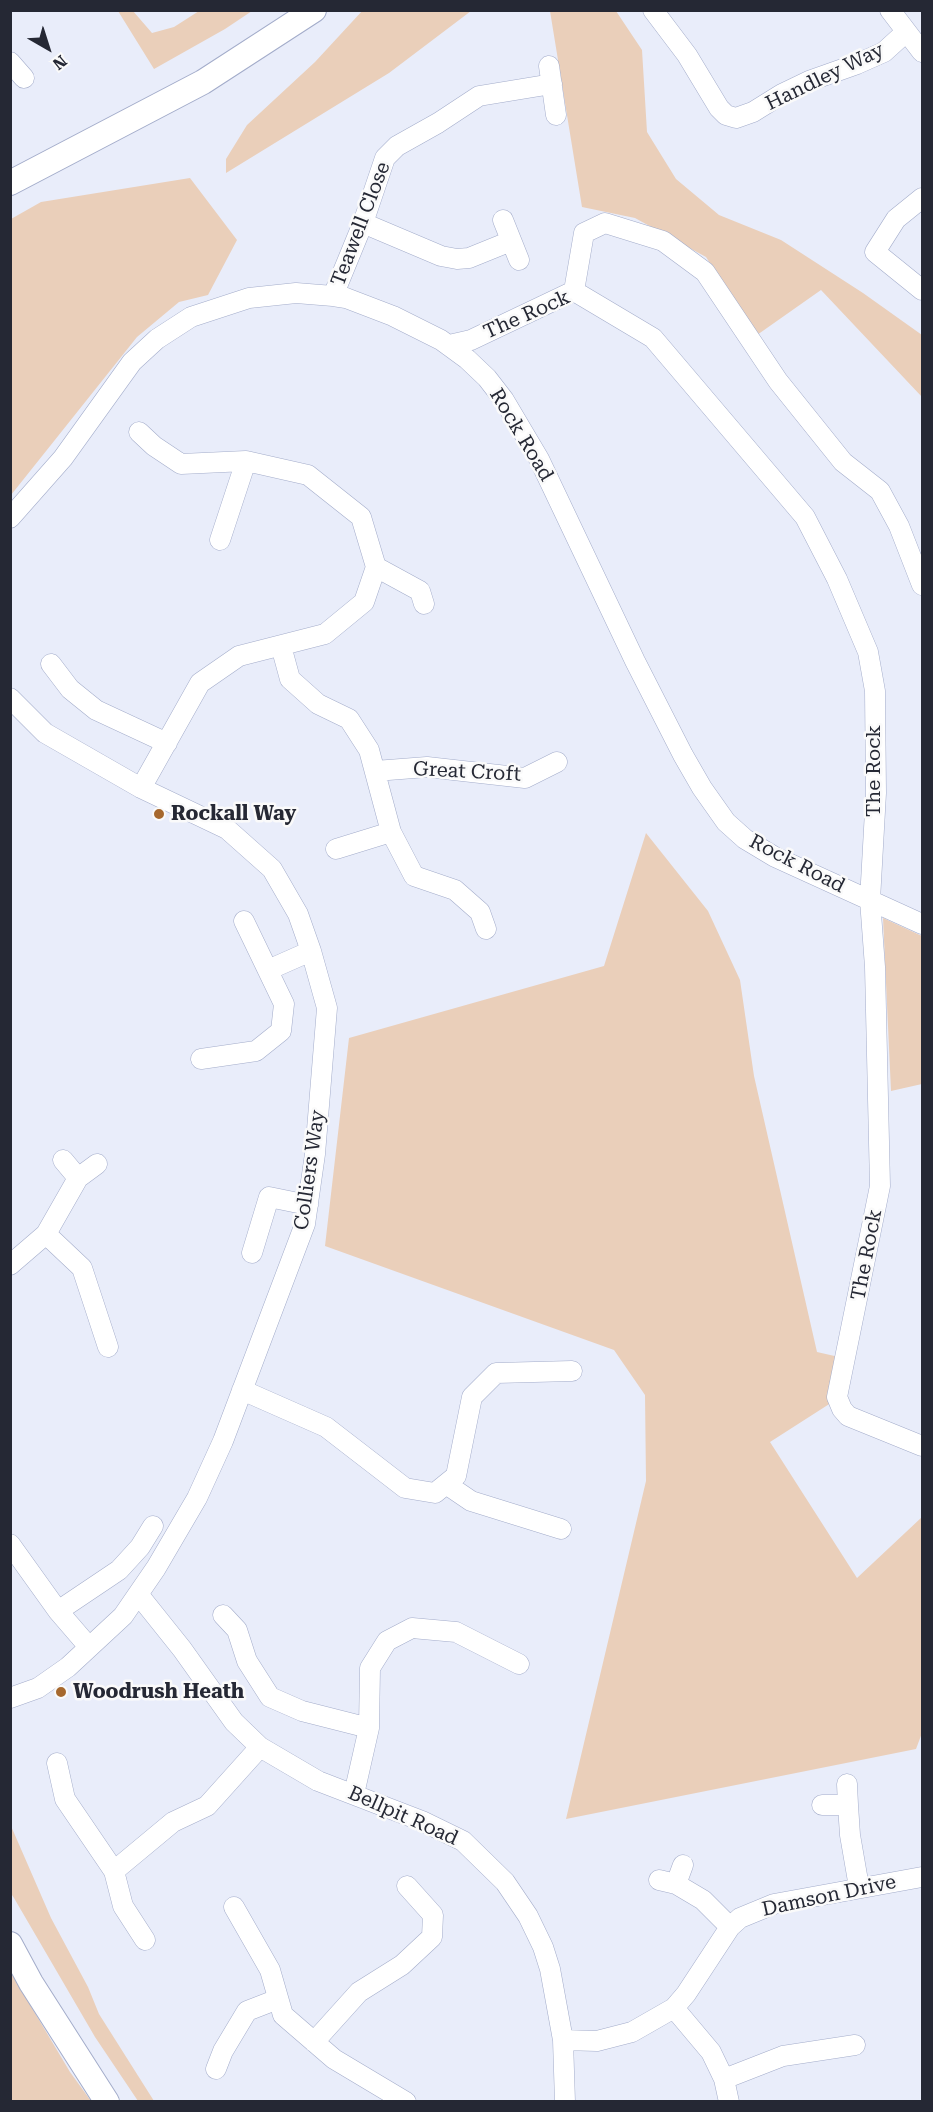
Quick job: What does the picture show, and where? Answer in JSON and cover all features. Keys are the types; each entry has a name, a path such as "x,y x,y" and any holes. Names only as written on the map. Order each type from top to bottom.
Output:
{"main road":[{"path":"254,49 298,10"},
{"path":"10,183 203,82 314,10"},
{"path":"10,1944 31,1983 107,2102"}],"street":[{"name":"Handley Way","path":"653,10 687,55 719,108 726,115 736,118 753,112 809,81 884,52 906,32"},
{"path":"890,10 922,52"},
{"path":"10,62 24,78"},
{"name":"Teawell Close","path":"333,296 363,223 385,158 397,146 479,96 551,75 556,116"},
{"path":"922,198 896,219 875,252 922,290"},
{"path":"503,220 519,260"},
{"path":"363,223 441,256 457,259 469,258 511,241"},
{"path":"574,291 584,232 605,223 663,241 705,272 778,381 843,462 880,491 899,526 922,585"},
{"name":"The Rock","path":"449,345 471,340 574,291 653,338 805,517 837,579 868,652 875,691 876,793 870,900 875,967 880,1186 837,1397 848,1416 922,1446"},
{"name":"Rock Road","path":"10,518 68,452 132,362 170,329 199,314 249,298 296,293 333,296 377,309 449,345 474,365 498,392 532,447 645,682 688,764 718,813 738,834 766,853 922,924"},
{"path":"140,432 154,446 181,464 246,461 308,475 361,517 376,567 364,602 325,634 239,656 200,683 141,788"},
{"path":"220,540 246,461"},
{"path":"376,567 420,591 424,604"},
{"path":"281,646 290,679 318,704 349,719 369,750 391,832 414,876 455,890 480,912 486,929"},
{"path":"51,664 70,689 96,710 167,743"},
{"name":"Colliers Way","path":"10,698 45,734 141,788 227,828 272,869 298,914 327,1008 315,1154 305,1224 223,1441 197,1498 156,1568 123,1616 68,1667 38,1688 10,1698"},
{"name":"Great Croft","path":"375,771 427,767 525,778 557,762"},
{"path":"336,849 391,832"},
{"path":"201,1059 256,1051 280,1031 284,1004 244,921"},
{"path":"268,970 311,951"},
{"path":"63,1160 78,1178"},
{"path":"10,1265 45,1234 78,1178 97,1164"},
{"path":"252,1253 269,1197 308,1205"},
{"path":"45,1234 82,1268 108,1347"},
{"path":"242,1390 326,1426 405,1488 435,1493 456,1476 472,1397 496,1373 572,1371"},
{"path":"446,1484 471,1501 561,1529"},
{"path":"58,1611 119,1570 140,1547 153,1526"},
{"path":"10,1544 58,1611 89,1647"},
{"name":"Bellpit Road","path":"138,1594 182,1649 234,1722 260,1747 318,1781 422,1821 463,1841 505,1882 528,1916 543,1947 550,1970 563,2040 565,2102"},
{"path":"223,1615 237,1630 247,1661 270,1697 302,1711 369,1728"},
{"path":"354,1794 369,1728 370,1668 387,1641 412,1628 456,1632 519,1664"},
{"path":"114,1871 174,1822 207,1806 260,1747"},
{"path":"57,1763 65,1799 114,1871 123,1906 145,1940"},
{"path":"847,1784 850,1835 859,1887"},
{"path":"822,1805 848,1805"},
{"path":"683,1865 668,1882 704,1900 730,1927"},
{"name":"Damson Drive","path":"563,2040 597,2041 632,2032 674,2008 686,1994 730,1927 740,1918 774,1904 922,1877"},
{"path":"315,2042 359,1992 402,1965 432,1937 433,1915 407,1886"},
{"path":"234,1907 270,1970 283,2015 334,2059 406,2102"},
{"path":"216,2069 223,2051 247,2011 278,1999"},
{"path":"674,2008 711,2052 724,2079 729,2102"},
{"path":"724,2079 783,2056 855,2045"}],"shaded area":[{"path":"363,10 471,11 389,73 226,173 226,159 247,125 315,62"},
{"path":"118,11 133,11 152,33 174,27 199,11 252,11 154,69"},
{"path":"550,11 616,11 642,50 647,132 676,179 719,215 781,240 863,293 922,335 922,397 821,290 757,335 706,257 635,218 582,207"},
{"path":"190,178 237,240 208,295 179,302 137,337 11,495 11,219 41,202"},
{"path":"646,833 708,911 740,980 754,1076 817,1352 852,1360 848,1392 770,1442 857,1578 922,1517 922,1733 916,1749 566,1819 646,1481 645,1395 614,1350 325,1246 349,1038 604,966"},
{"path":"883,918 922,936 922,1084 891,1091"},
{"path":"11,1826 51,1918 88,1987 99,2014 154,2101 138,2101 95,2037 10,1892"},
{"path":"10,1971 70,2072 91,2101 11,2101"}],"place":[{"name":"Rockall Way","path":"159,814"},
{"name":"Woodrush Heath","path":"61,1692"}]}
